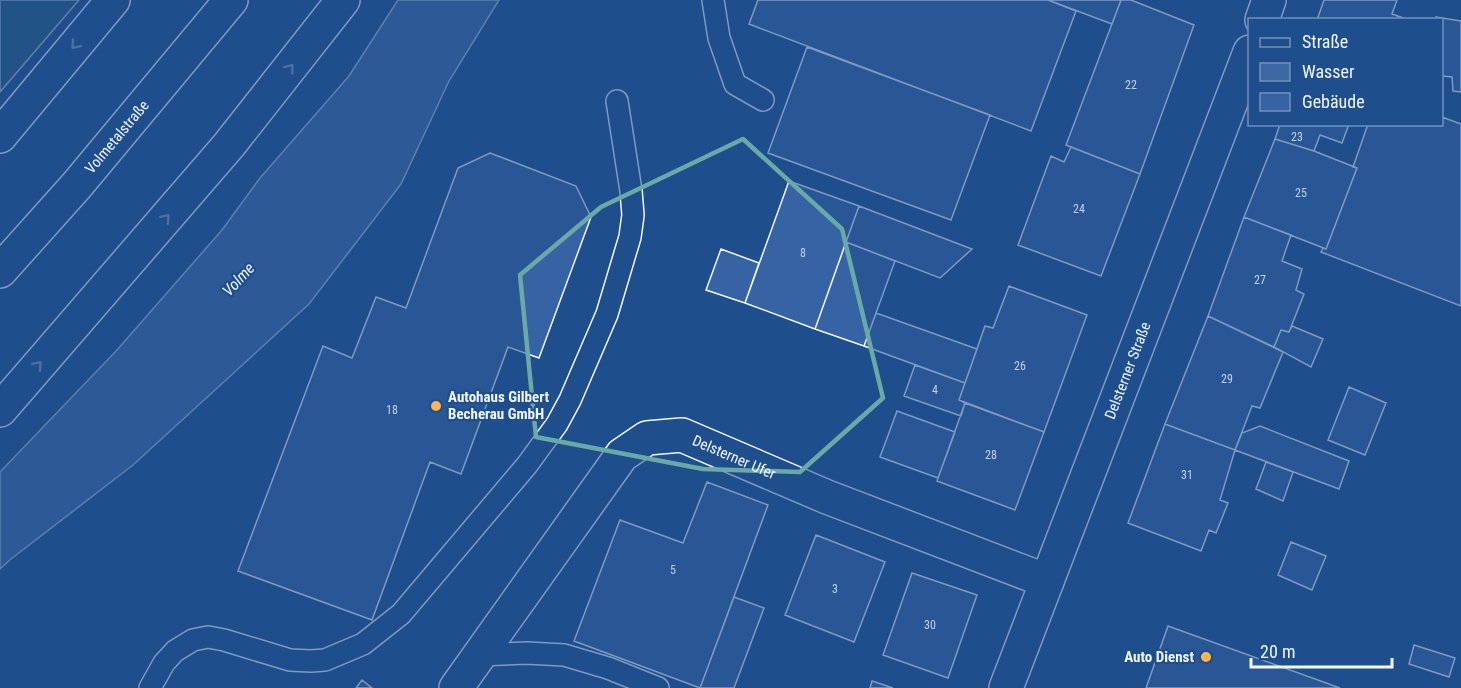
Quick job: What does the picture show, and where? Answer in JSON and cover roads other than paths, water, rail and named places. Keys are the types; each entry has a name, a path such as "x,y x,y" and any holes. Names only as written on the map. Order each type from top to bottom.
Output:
{"street":[{"path":"0,136 112,0"},
{"name":"Volmetalstraße","path":"0,271 77,185 231,0"},
{"path":"0,410 229,145 343,0"},
{"path":"1263,18 1269,0"},
{"name":"Delsterner Straße","path":"1006,688 1248,57"},
{"name":"Delsterner Ufer","path":"456,688 622,455 647,438 682,435 827,496 1047,581"}],"lane":[{"path":"713,0 719,38 735,84 763,100"},
{"path":"150,688 164,663 175,651 193,640 208,637 246,645 290,660 311,662 325,660 363,644 401,614 527,465 557,424 570,400 607,314 630,237 633,215 631,191 617,101"},
{"path":"478,655 527,653 564,655 609,668 657,688"}],"water":[{"name":"Volme","path":"398,0 499,0 449,81 401,184 309,304 133,465 0,569 0,472 117,350 222,230 260,178 349,76"}],"place":[{"name":"Autohaus Gilbert Becherau GmbH","path":"436,406"},
{"name":"Auto Dienst","path":"1206,657"}]}
